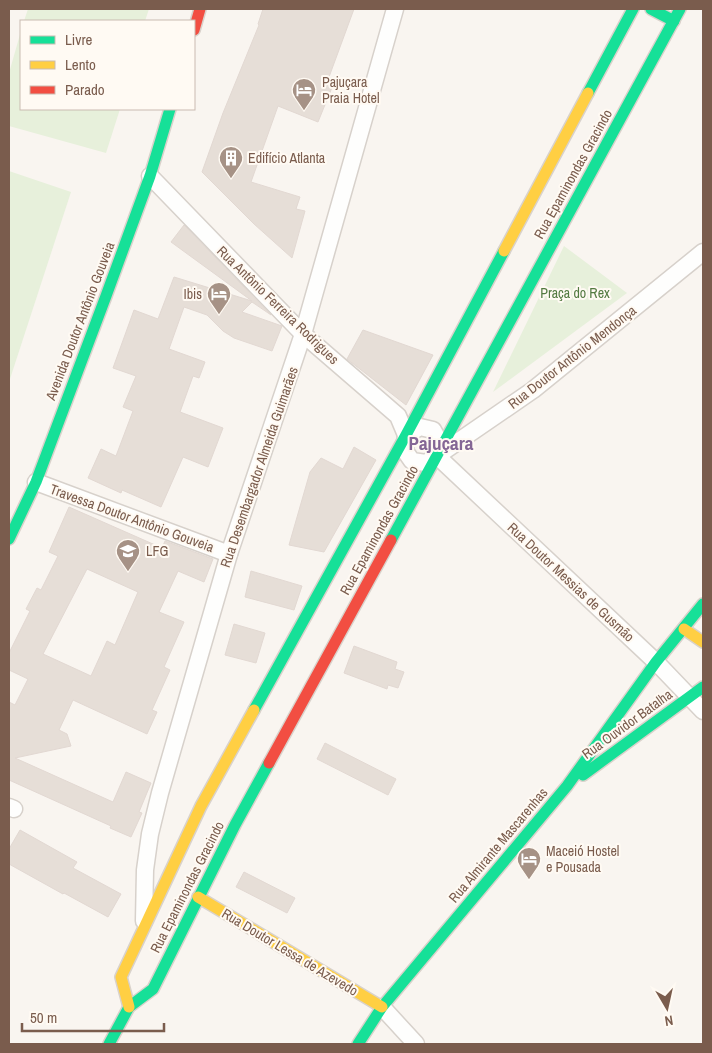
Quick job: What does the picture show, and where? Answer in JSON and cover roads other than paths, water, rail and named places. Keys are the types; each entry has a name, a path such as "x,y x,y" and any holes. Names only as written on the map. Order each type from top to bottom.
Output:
{"street":[{"path":"195,26 200,9"},
{"name":"Rua Desembargador Almeida Guimarães","path":"144,928 144,870 150,834 194,670 229,554 303,334 395,9"},
{"name":"Rua Epaminondas Gracindo","path":"128,1007 121,977 201,806 406,435 632,9"},
{"path":"650,9 674,21"},
{"name":"Rua Epaminondas Gracindo","path":"109,1044 128,1007 153,989 240,817 680,9"},
{"name":"Avenida Doutor Antônio Gouveia","path":"9,540 36,482 150,176 170,110"},
{"name":"Rua Antônio Ferreira Rodrigues","path":"150,176 303,334 398,416 406,435"},
{"name":"Rua Doutor Antônio Mendonça","path":"437,456 534,390 703,252"},
{"path":"420,427 433,430 439,441 437,456 426,463 412,460 405,450 406,435 420,427"},
{"name":"Rua Doutor Messias de Gusmão","path":"437,456 656,662 697,692 703,711"},
{"name":"Travessa Doutor Antônio Gouveia","path":"36,482 229,554"},
{"name":"Rua Almirante Mascarenhas","path":"358,1044 382,1007 567,786 656,662 703,604"},
{"path":"684,628 703,642"},
{"name":"Rua Ouvidor Batalha","path":"567,786 697,692"},
{"name":"Rua Doutor Lessa de Azevedo","path":"198,897 382,1007"},
{"path":"382,1007 416,1044"}],"place":[{"name":"Pajuçara Praia Hotel","path":"304,111"},
{"name":"Edifício Atlanta","path":"231,179"},
{"name":"Ibis","path":"219,315"},
{"name":"LFG","path":"128,572"},
{"name":"Maceió Hostel e Pousada","path":"529,880"}],"district":[{"name":"Pajuçara","path":"441,443"}],"park label":[{"name":"Praça do Rex","path":"575,293"}]}
